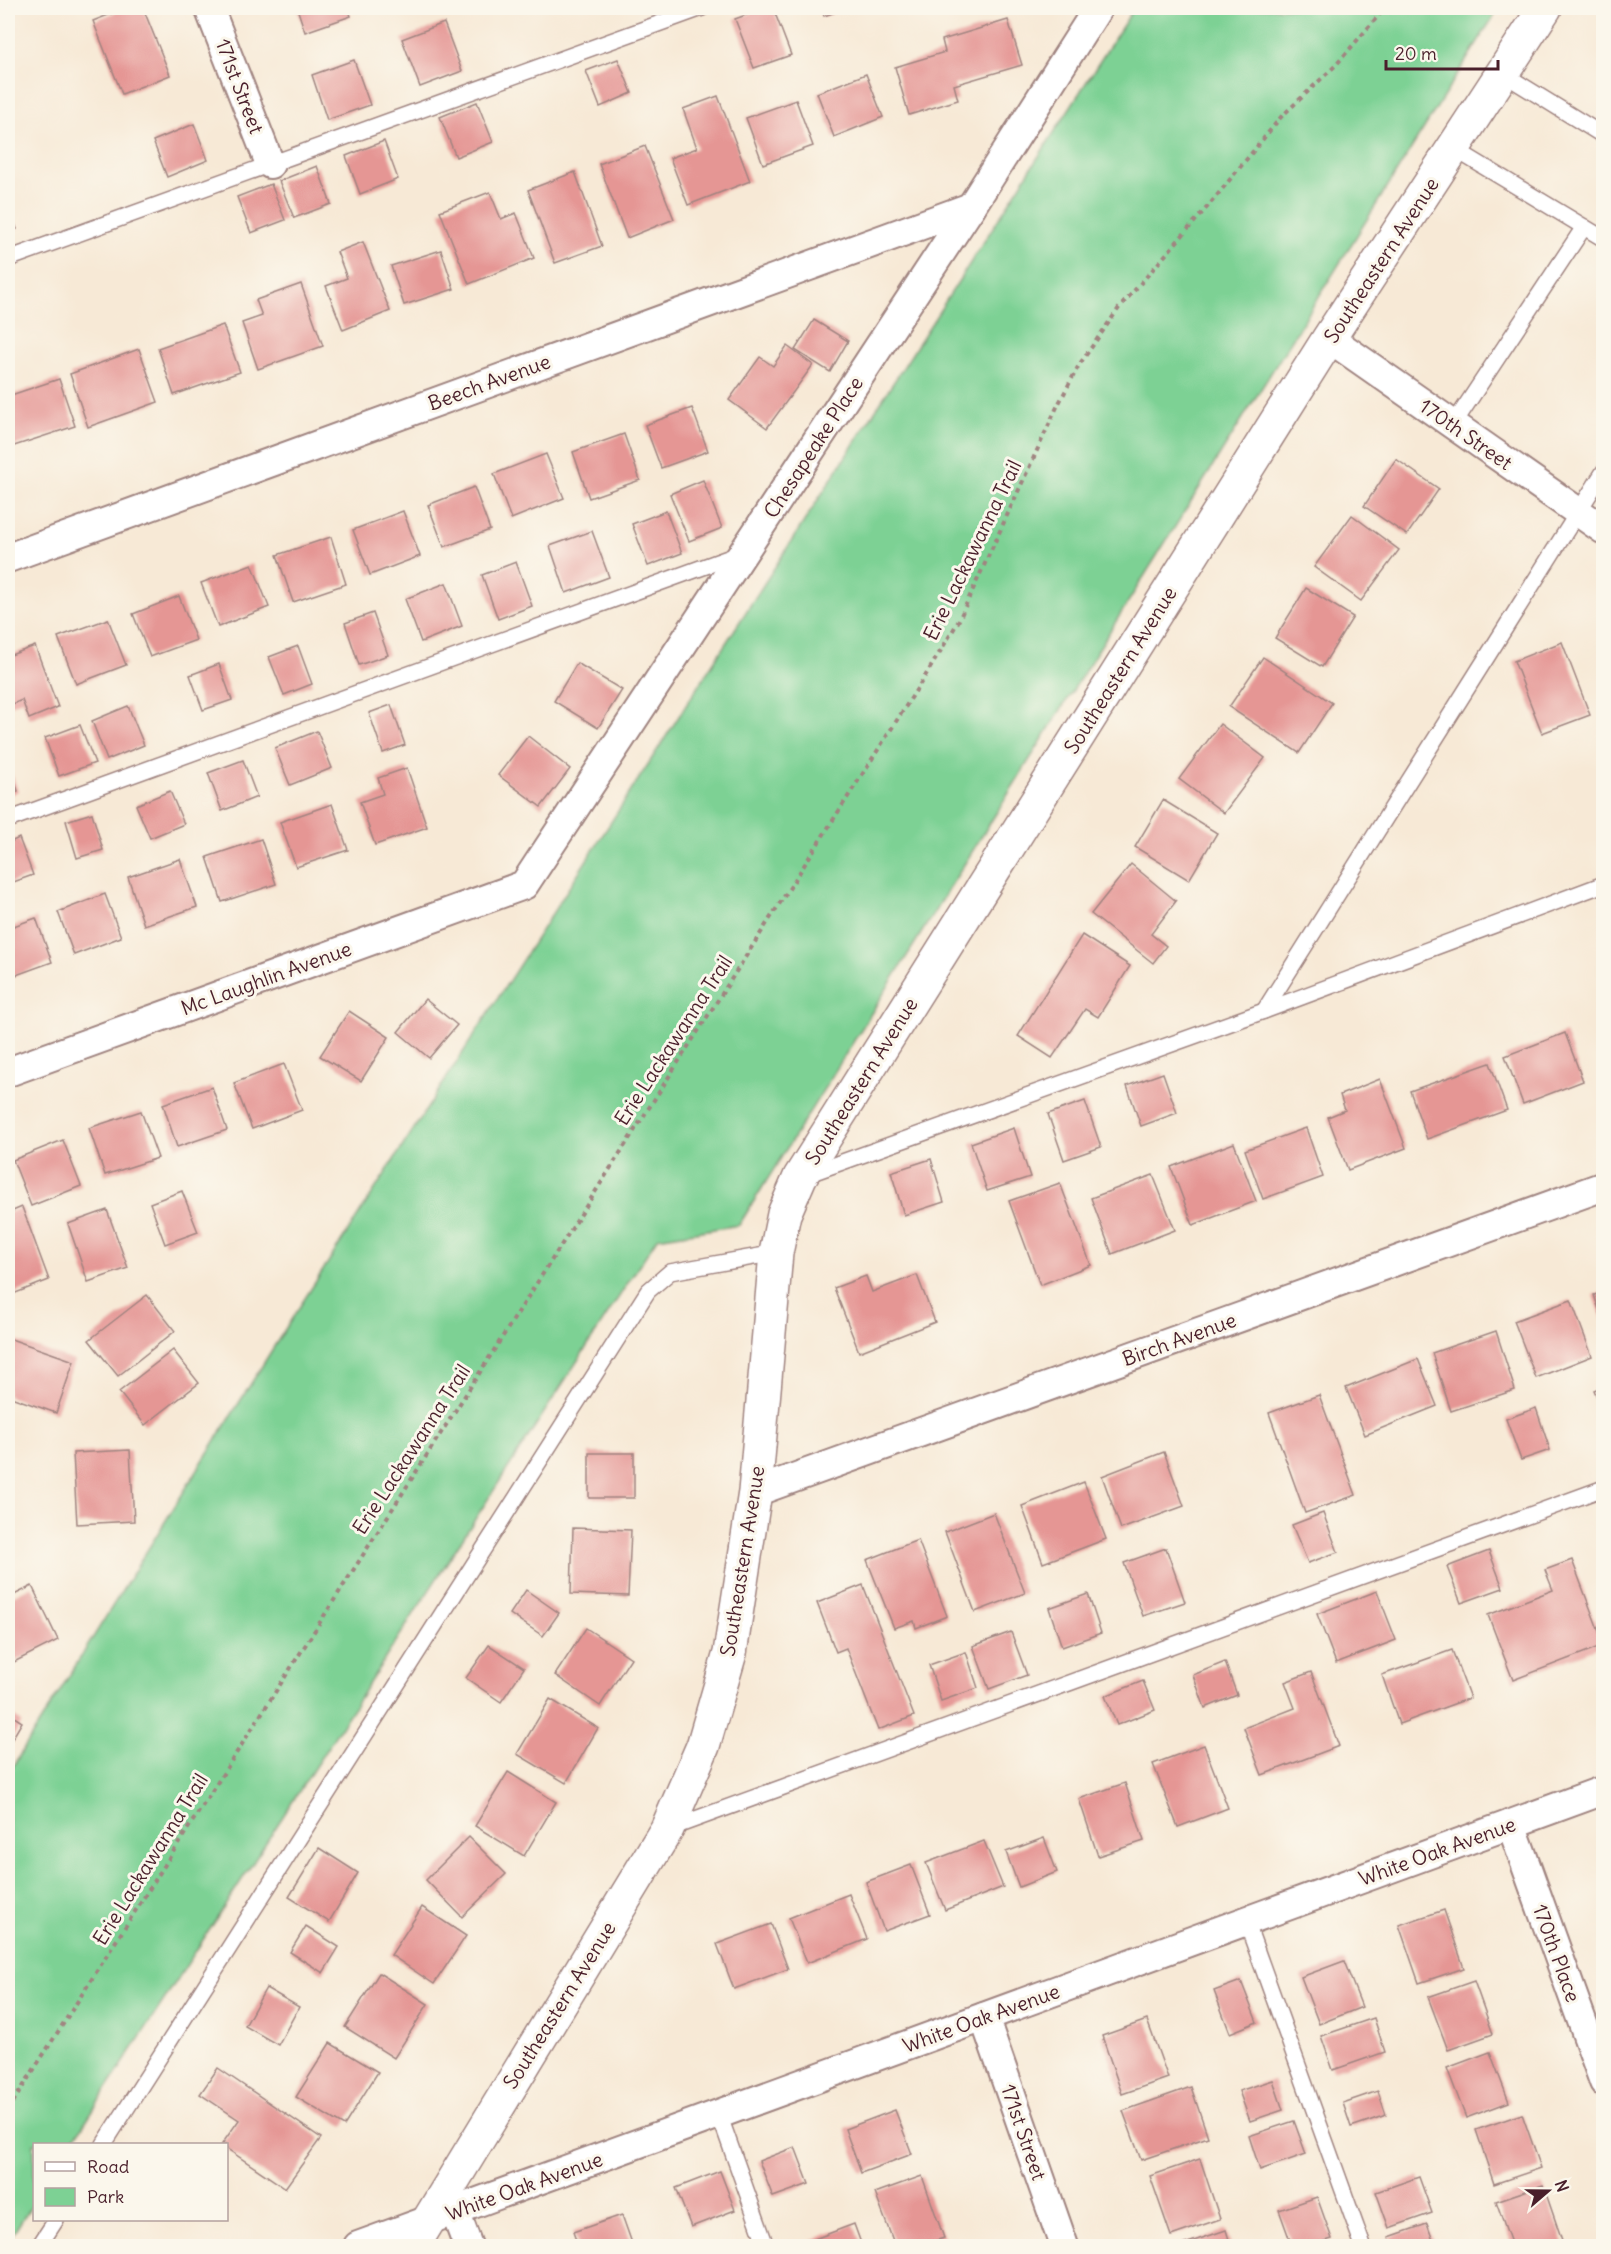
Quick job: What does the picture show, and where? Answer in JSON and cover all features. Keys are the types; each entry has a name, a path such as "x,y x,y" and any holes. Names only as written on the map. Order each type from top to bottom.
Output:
{"street":[{"name":"171st Street","path":"209,8 270,164"},
{"name":"Chesapeake Place","path":"524,885 971,207 1098,8"},
{"name":"Southeastern Avenue","path":"413,2247 444,2206 667,1829 703,1746 730,1653 755,1492 776,1253 784,1214 800,1177 1329,338 1545,8"},
{"name":"Beech Avenue","path":"8,558 971,207"},
{"name":"170th Street","path":"1329,338 1604,530"},
{"name":"Mc Laughlin Avenue","path":"8,1072 524,885"},
{"name":"Birch Avenue","path":"755,1492 1604,1186"},
{"name":"White Oak Avenue","path":"358,2247 444,2206 719,2114 1604,1790"},
{"name":"170th Place","path":"1511,1824 1604,2082"},
{"name":"171st Street","path":"984,2017 1064,2247"},
{"path":"444,2206 468,2247"}],"lane":[{"path":"8,259 702,8"},
{"path":"1502,73 1604,136"},
{"path":"1453,148 1604,239"},
{"path":"1454,425 1584,227"},
{"path":"1264,1011 1604,471"},
{"path":"8,820 745,552"},
{"path":"800,1177 1264,1011 1604,884"},
{"path":"105,2143 648,1291 670,1272 776,1253"},
{"path":"667,1829 1604,1488"},
{"path":"1246,1921 1363,2247"},
{"path":"719,2114 766,2247"},
{"path":"39,2247 55,2221"}],"path":[{"name":"Erie Lackawanna Trail","path":"8,2110 952,632 1079,364 1119,308 1210,204 1281,117 1336,64 1385,8"}],"green space":[{"path":"1134,8 1499,8 739,1225 657,1238 72,2143 33,2143 33,2203 8,2242 8,1774 275,1345"}],"building":[{"path":"126,8 143,8 170,75 122,94 93,21"},
{"path":"297,8 348,8 351,16 305,32"},
{"path":"765,8 773,8 791,55 754,68 735,19"},
{"path":"821,8 847,8 824,16"},
{"path":"1008,20 1022,65 954,85 958,100 909,115 895,67 945,52 942,40"},
{"path":"444,23 462,71 420,87 402,39"},
{"path":"618,59 632,93 600,107 586,71"},
{"path":"354,60 370,105 327,120 312,75"},
{"path":"866,74 883,117 834,137 817,93"},
{"path":"718,96 750,181 688,205 670,158 697,148 683,109"},
{"path":"796,100 813,146 763,164 746,118"},
{"path":"477,102 493,142 456,157 440,117"},
{"path":"194,124 208,160 167,177 153,141"},
{"path":"384,141 398,179 360,194 346,156"},
{"path":"645,146 674,219 627,238 599,164"},
{"path":"317,166 331,204 294,218 279,181"},
{"path":"575,172 602,246 555,263 528,190"},
{"path":"271,184 285,220 251,233 237,197"},
{"path":"490,192 501,219 516,213 534,258 469,284 440,211"},
{"path":"8,206 17,229 8,232"},
{"path":"363,242 390,311 343,330 326,286 347,278 337,252"},
{"path":"441,250 454,289 404,305 391,266"},
{"path":"301,284 323,346 258,369 242,323 262,316 256,300"},
{"path":"814,320 848,341 830,372 795,350"},
{"path":"223,325 240,372 174,395 158,348"},
{"path":"787,346 813,365 767,428 729,400 760,357 773,366"},
{"path":"139,349 158,402 88,427 70,374"},
{"path":"59,379 75,426 8,448 8,396"},
{"path":"692,408 708,451 661,468 645,425"},
{"path":"624,434 640,480 589,498 573,452"},
{"path":"546,454 564,498 511,519 494,474"},
{"path":"1396,459 1439,489 1407,535 1364,506"},
{"path":"703,480 722,528 689,541 670,494"},
{"path":"474,487 490,530 444,547 428,505"},
{"path":"403,511 420,556 370,575 353,530"},
{"path":"666,511 682,553 648,566 632,524"},
{"path":"1352,515 1399,550 1361,601 1314,567"},
{"path":"592,531 609,577 566,593 550,546"},
{"path":"331,537 346,584 293,602 277,555"},
{"path":"516,562 532,606 498,619 482,575"},
{"path":"252,564 269,607 218,627 201,583"},
{"path":"446,583 462,626 421,642 405,599"},
{"path":"1306,588 1353,617 1322,667 1275,638"},
{"path":"179,596 196,640 150,657 133,614"},
{"path":"373,613 388,655 359,665 345,623"},
{"path":"108,619 126,665 76,684 58,637"},
{"path":"1562,642 1590,715 1542,733 1514,661"},
{"path":"35,646 58,707 29,719 22,700 8,706 8,656"},
{"path":"298,646 312,684 284,695 269,657"},
{"path":"1263,657 1332,703 1299,753 1229,707"},
{"path":"577,663 622,690 598,728 554,701"},
{"path":"219,664 232,700 203,710 190,675"},
{"path":"391,705 405,745 383,753 369,713"},
{"path":"128,706 144,745 107,760 92,721"},
{"path":"1220,724 1265,758 1224,813 1179,779"},
{"path":"80,725 95,763 59,776 45,738"},
{"path":"317,731 332,768 290,785 275,748"},
{"path":"528,736 570,769 541,807 498,775"},
{"path":"243,760 257,797 222,811 208,773"},
{"path":"8,764 18,791 8,796"},
{"path":"407,768 427,827 375,845 360,802 383,794 378,778"},
{"path":"170,791 184,824 150,838 136,805"},
{"path":"1163,800 1217,833 1189,880 1135,847"},
{"path":"332,804 348,850 296,867 280,822"},
{"path":"92,813 103,850 77,858 66,821"},
{"path":"19,838 33,875 8,884 8,843"},
{"path":"261,839 276,884 222,902 207,857"},
{"path":"180,859 197,907 144,925 128,877"},
{"path":"1131,864 1176,901 1151,934 1166,946 1153,963 1091,914"},
{"path":"105,894 121,937 74,955 58,912"},
{"path":"36,918 52,962 8,978 8,928"},
{"path":"1082,935 1130,966 1098,1017 1085,1009 1052,1058 1018,1036"},
{"path":"425,999 457,1025 429,1058 398,1032"},
{"path":"349,1011 389,1037 361,1081 320,1056"},
{"path":"1565,1033 1583,1081 1523,1104 1505,1056"},
{"path":"1490,1063 1507,1110 1427,1139 1410,1091"},
{"path":"284,1064 302,1110 252,1129 234,1083"},
{"path":"1163,1073 1177,1113 1141,1126 1127,1086"},
{"path":"1380,1079 1406,1148 1348,1170 1328,1117 1345,1110 1340,1095"},
{"path":"212,1087 227,1130 177,1147 163,1104"},
{"path":"1085,1101 1101,1147 1064,1160 1048,1114"},
{"path":"141,1111 158,1158 105,1175 89,1128"},
{"path":"1014,1128 1030,1177 987,1191 971,1143"},
{"path":"1306,1128 1323,1177 1263,1199 1245,1150"},
{"path":"63,1140 81,1186 31,1206 13,1160"},
{"path":"1234,1143 1256,1201 1193,1225 1171,1167"},
{"path":"931,1159 944,1202 904,1215 891,1172"},
{"path":"1153,1175 1175,1230 1112,1254 1091,1198"},
{"path":"1060,1183 1091,1265 1040,1285 1009,1201"},
{"path":"182,1191 198,1232 165,1244 150,1203"},
{"path":"22,1207 49,1280 8,1296 8,1213"},
{"path":"107,1210 128,1268 88,1282 68,1224"},
{"path":"917,1275 935,1322 859,1352 834,1288 866,1276 872,1292"},
{"path":"1604,1292 1604,1321 1603,1321 1594,1295"},
{"path":"147,1295 175,1331 118,1376 89,1340"},
{"path":"1571,1300 1592,1356 1536,1378 1514,1321"},
{"path":"1496,1331 1515,1390 1451,1411 1432,1353"},
{"path":"8,1338 74,1361 56,1413 8,1396"},
{"path":"173,1350 199,1383 145,1425 119,1392"},
{"path":"1418,1359 1437,1406 1365,1435 1346,1388"},
{"path":"1604,1386 1604,1412 1603,1412 1594,1390"},
{"path":"1319,1395 1356,1495 1305,1513 1269,1413"},
{"path":"1536,1408 1550,1450 1521,1460 1506,1419"},
{"path":"130,1450 134,1521 77,1524 73,1453"},
{"path":"1164,1452 1184,1506 1121,1529 1102,1476"},
{"path":"589,1453 634,1453 634,1498 589,1498"},
{"path":"1084,1482 1106,1539 1043,1563 1022,1506"},
{"path":"994,1513 1025,1593 975,1612 945,1532"},
{"path":"1323,1513 1338,1552 1308,1563 1292,1525"},
{"path":"573,1528 631,1530 628,1596 571,1594"},
{"path":"918,1540 947,1616 916,1628 914,1621 894,1628 867,1560"},
{"path":"1166,1548 1185,1602 1143,1616 1124,1563"},
{"path":"1489,1551 1503,1588 1461,1603 1447,1567"},
{"path":"1572,1560 1604,1645 1513,1680 1488,1615 1553,1590 1545,1570"},
{"path":"863,1585 914,1716 878,1730 846,1648 836,1652 817,1603"},
{"path":"32,1586 58,1640 8,1665 8,1598"},
{"path":"526,1590 559,1613 543,1636 510,1614"},
{"path":"1377,1591 1396,1640 1336,1663 1317,1614"},
{"path":"1088,1594 1101,1633 1062,1647 1049,1608"},
{"path":"586,1628 631,1658 600,1706 555,1675"},
{"path":"1011,1632 1027,1675 989,1689 973,1646"},
{"path":"489,1645 524,1668 501,1702 466,1678"},
{"path":"1452,1650 1470,1698 1399,1724 1382,1675"},
{"path":"966,1652 978,1688 941,1701 929,1665"},
{"path":"1225,1662 1237,1695 1205,1708 1193,1675"},
{"path":"1311,1672 1339,1746 1262,1775 1244,1728 1295,1708 1285,1682"},
{"path":"1143,1681 1155,1710 1117,1725 1105,1696"},
{"path":"550,1699 598,1728 566,1783 517,1754"},
{"path":"8,1713 22,1722 8,1746"},
{"path":"1204,1745 1228,1808 1178,1827 1153,1764"},
{"path":"508,1772 556,1802 524,1856 475,1826"},
{"path":"1125,1783 1144,1841 1098,1856 1079,1799"},
{"path":"469,1837 506,1874 462,1917 426,1880"},
{"path":"1044,1838 1057,1872 1019,1887 1006,1852"},
{"path":"984,1841 1003,1887 945,1910 926,1863"},
{"path":"319,1848 358,1873 329,1922 289,1897"},
{"path":"911,1865 930,1914 884,1931 866,1882"},
{"path":"849,1894 867,1939 807,1963 789,1918"},
{"path":"422,1907 466,1936 434,1984 391,1955"},
{"path":"1444,1910 1464,1968 1419,1983 1399,1925"},
{"path":"771,1924 788,1969 734,1989 717,1944"},
{"path":"306,1926 339,1947 323,1973 290,1952"},
{"path":"1344,1961 1362,2007 1319,2024 1301,1977"},
{"path":"379,1973 428,2004 394,2058 345,2027"},
{"path":"1241,1981 1257,2022 1230,2033 1214,1991"},
{"path":"1474,1981 1493,2034 1448,2050 1428,1997"},
{"path":"266,1988 299,2007 278,2045 245,2026"},
{"path":"1374,2018 1385,2052 1333,2070 1321,2036"},
{"path":"1147,2020 1168,2078 1122,2094 1102,2036"},
{"path":"330,2043 378,2072 344,2126 296,2097"},
{"path":"1490,2052 1509,2102 1466,2118 1447,2068"},
{"path":"218,2068 321,2138 285,2188 228,2149 228,2143 223,2143 239,2120 200,2094"},
{"path":"1273,2080 1283,2110 1250,2121 1239,2091"},
{"path":"1191,2087 1208,2137 1141,2160 1123,2111"},
{"path":"1378,2091 1386,2115 1351,2127 1343,2103"},
{"path":"895,2110 912,2154 861,2173 845,2129"},
{"path":"1522,2114 1541,2168 1494,2184 1476,2130"},
{"path":"1294,2121 1306,2154 1260,2170 1249,2136"},
{"path":"795,2147 809,2184 773,2197 759,2161"},
{"path":"1200,2159 1220,2219 1171,2236 1150,2176"},
{"path":"720,2171 735,2210 691,2227 676,2188"},
{"path":"922,2176 944,2238 920,2246 895,2246 875,2193"},
{"path":"1419,2177 1432,2213 1389,2228 1376,2192"},
{"path":"1543,2185 1563,2243 1555,2246 1512,2246 1496,2201"},
{"path":"1317,2197 1332,2239 1309,2246 1292,2246 1279,2210"},
{"path":"622,2215 633,2246 578,2246 573,2232"},
{"path":"854,2224 862,2246 815,2246 812,2240"},
{"path":"1427,2224 1435,2246 1392,2246 1389,2237"},
{"path":"1226,2230 1231,2246 1179,2246"}]}
